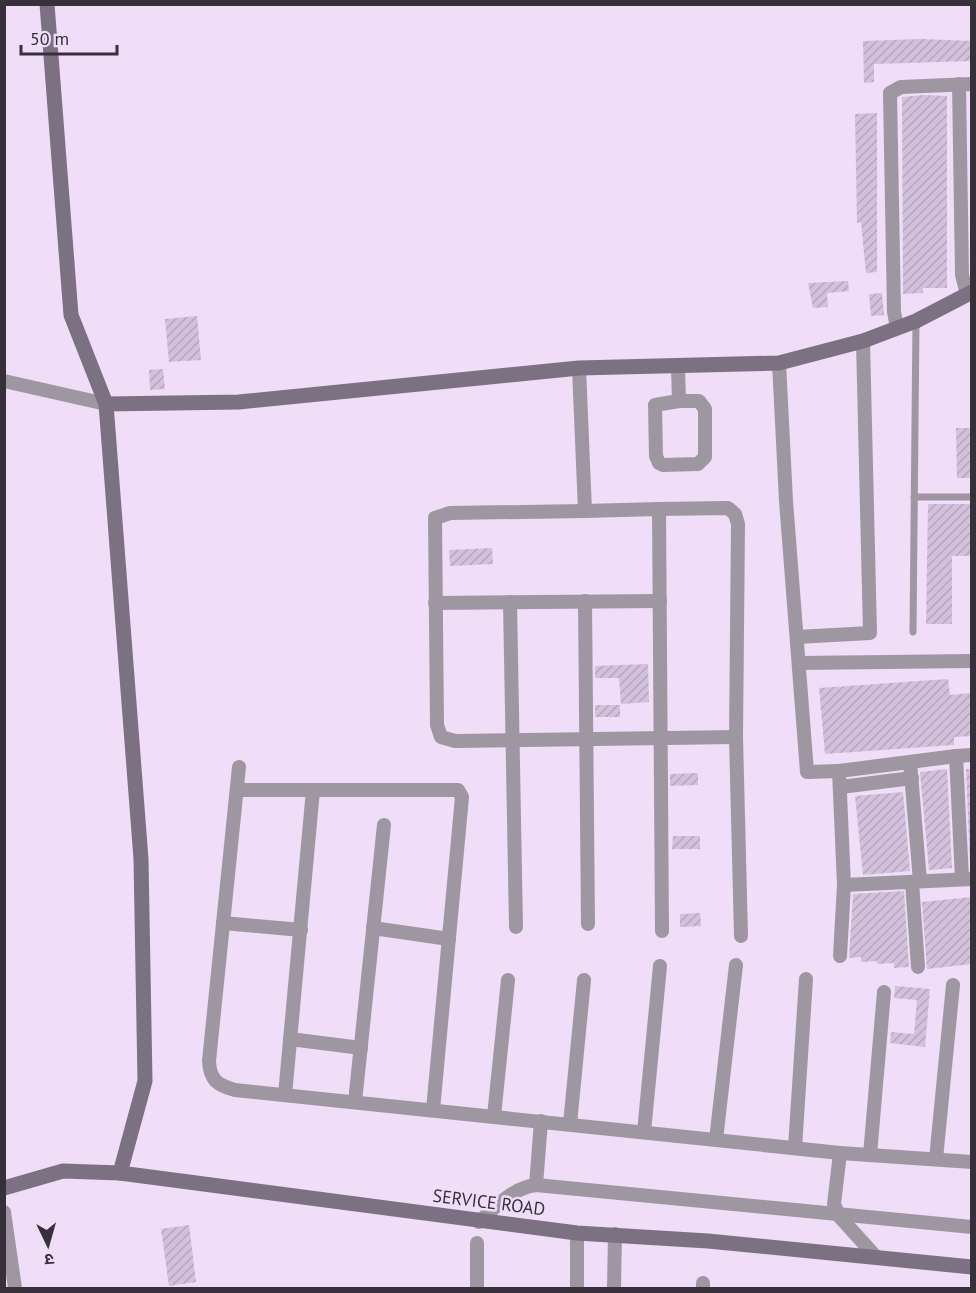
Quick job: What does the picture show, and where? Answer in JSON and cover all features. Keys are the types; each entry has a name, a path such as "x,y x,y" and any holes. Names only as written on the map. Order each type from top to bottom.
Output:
{"street":[{"path":"47,4 71,315 106,405 141,859 145,1081 120,1173"},
{"path":"4,381 106,405 239,402 579,368 779,363 863,342 916,321 969,293 962,275 965,84 902,87 890,93 894,312 897,328"},
{"path":"797,637 870,633 863,342"},
{"path":"779,363 786,501 807,772 839,771 972,755"},
{"path":"678,367 679,401"},
{"path":"579,368 585,511"},
{"path":"679,401 699,401 705,408 705,457 698,464 663,465 659,463 656,456 654,405 679,401"},
{"path":"736,736 455,741 441,737 437,724 435,518 450,513 728,508 735,514 738,524 736,736 741,936"},
{"path":"659,509 662,931"},
{"path":"585,601 588,924"},
{"path":"435,603 660,601"},
{"path":"510,602 516,927"},
{"path":"800,663 972,661"},
{"path":"844,885 967,879 956,756"},
{"path":"910,762 918,967"},
{"path":"240,767 209,1075 217,1084 285,1095 840,1153 972,1162"},
{"path":"839,771 844,885 840,956"},
{"path":"841,787 912,778"},
{"path":"237,790 458,790 462,797 433,1110"},
{"path":"285,1095 314,790"},
{"path":"355,1102 384,825"},
{"path":"223,923 301,930"},
{"path":"373,928 449,939"},
{"path":"716,1140 736,965"},
{"path":"644,1132 660,966"},
{"path":"795,1148 806,979"},
{"path":"494,1116 508,980"},
{"path":"570,1124 584,980"},
{"path":"936,1159 952,985"},
{"path":"870,1155 884,992"},
{"path":"290,1039 361,1048"},
{"path":"536,1185 541,1121"},
{"path":"840,1153 834,1204 839,1216 877,1258"},
{"name":"SERVICE ROAD","path":"4,1188 63,1171 120,1173 577,1233 615,1234 972,1267"},
{"path":"480,1222 508,1196 523,1186 536,1185 839,1216 972,1227"},
{"path":"4,1212 15,1288"},
{"path":"577,1233 577,1288"},
{"path":"614,1288 615,1234"},
{"path":"477,1243 477,1288"}],"lane":[{"path":"913,632 916,321"},
{"path":"914,496 972,497"}],"building":[{"path":"922,39 972,41 972,61 874,64 874,82 864,83 863,41"},
{"path":"947,96 947,288 923,288 923,293 903,294 902,97"},
{"path":"877,113 877,272 866,273 861,222 857,223 855,114"},
{"path":"848,281 849,291 827,293 828,307 813,308 808,283"},
{"path":"882,293 884,315 871,316 869,294"},
{"path":"197,316 201,360 169,362 165,319"},
{"path":"163,369 165,389 150,390 149,370"},
{"path":"956,428 972,428 972,478 957,478"},
{"path":"928,504 972,504 972,556 952,556 952,624 926,624"},
{"path":"492,548 493,564 450,566 449,550"},
{"path":"648,664 649,702 621,704 619,678 595,678 595,666"},
{"path":"948,679 950,695 972,693 972,736 954,737 954,745 825,754 819,688"},
{"path":"595,705 620,705 620,717 595,717"},
{"path":"947,769 952,868 929,870 920,772"},
{"path":"966,769 972,769 970,867"},
{"path":"698,773 698,785 670,786 670,774"},
{"path":"903,792 910,871 863,875 855,796"},
{"path":"673,836 700,836 700,849 672,849"},
{"path":"904,891 909,967 894,968 894,963 877,964 877,961 861,962 861,957 849,958 853,894"},
{"path":"972,897 972,964 927,969 922,902"},
{"path":"700,913 701,926 680,927 680,914"},
{"path":"895,986 930,989 925,1047 890,1043 891,1032 914,1034 917,1000 894,998"},
{"path":"189,1225 196,1282 169,1286 161,1229"}]}
